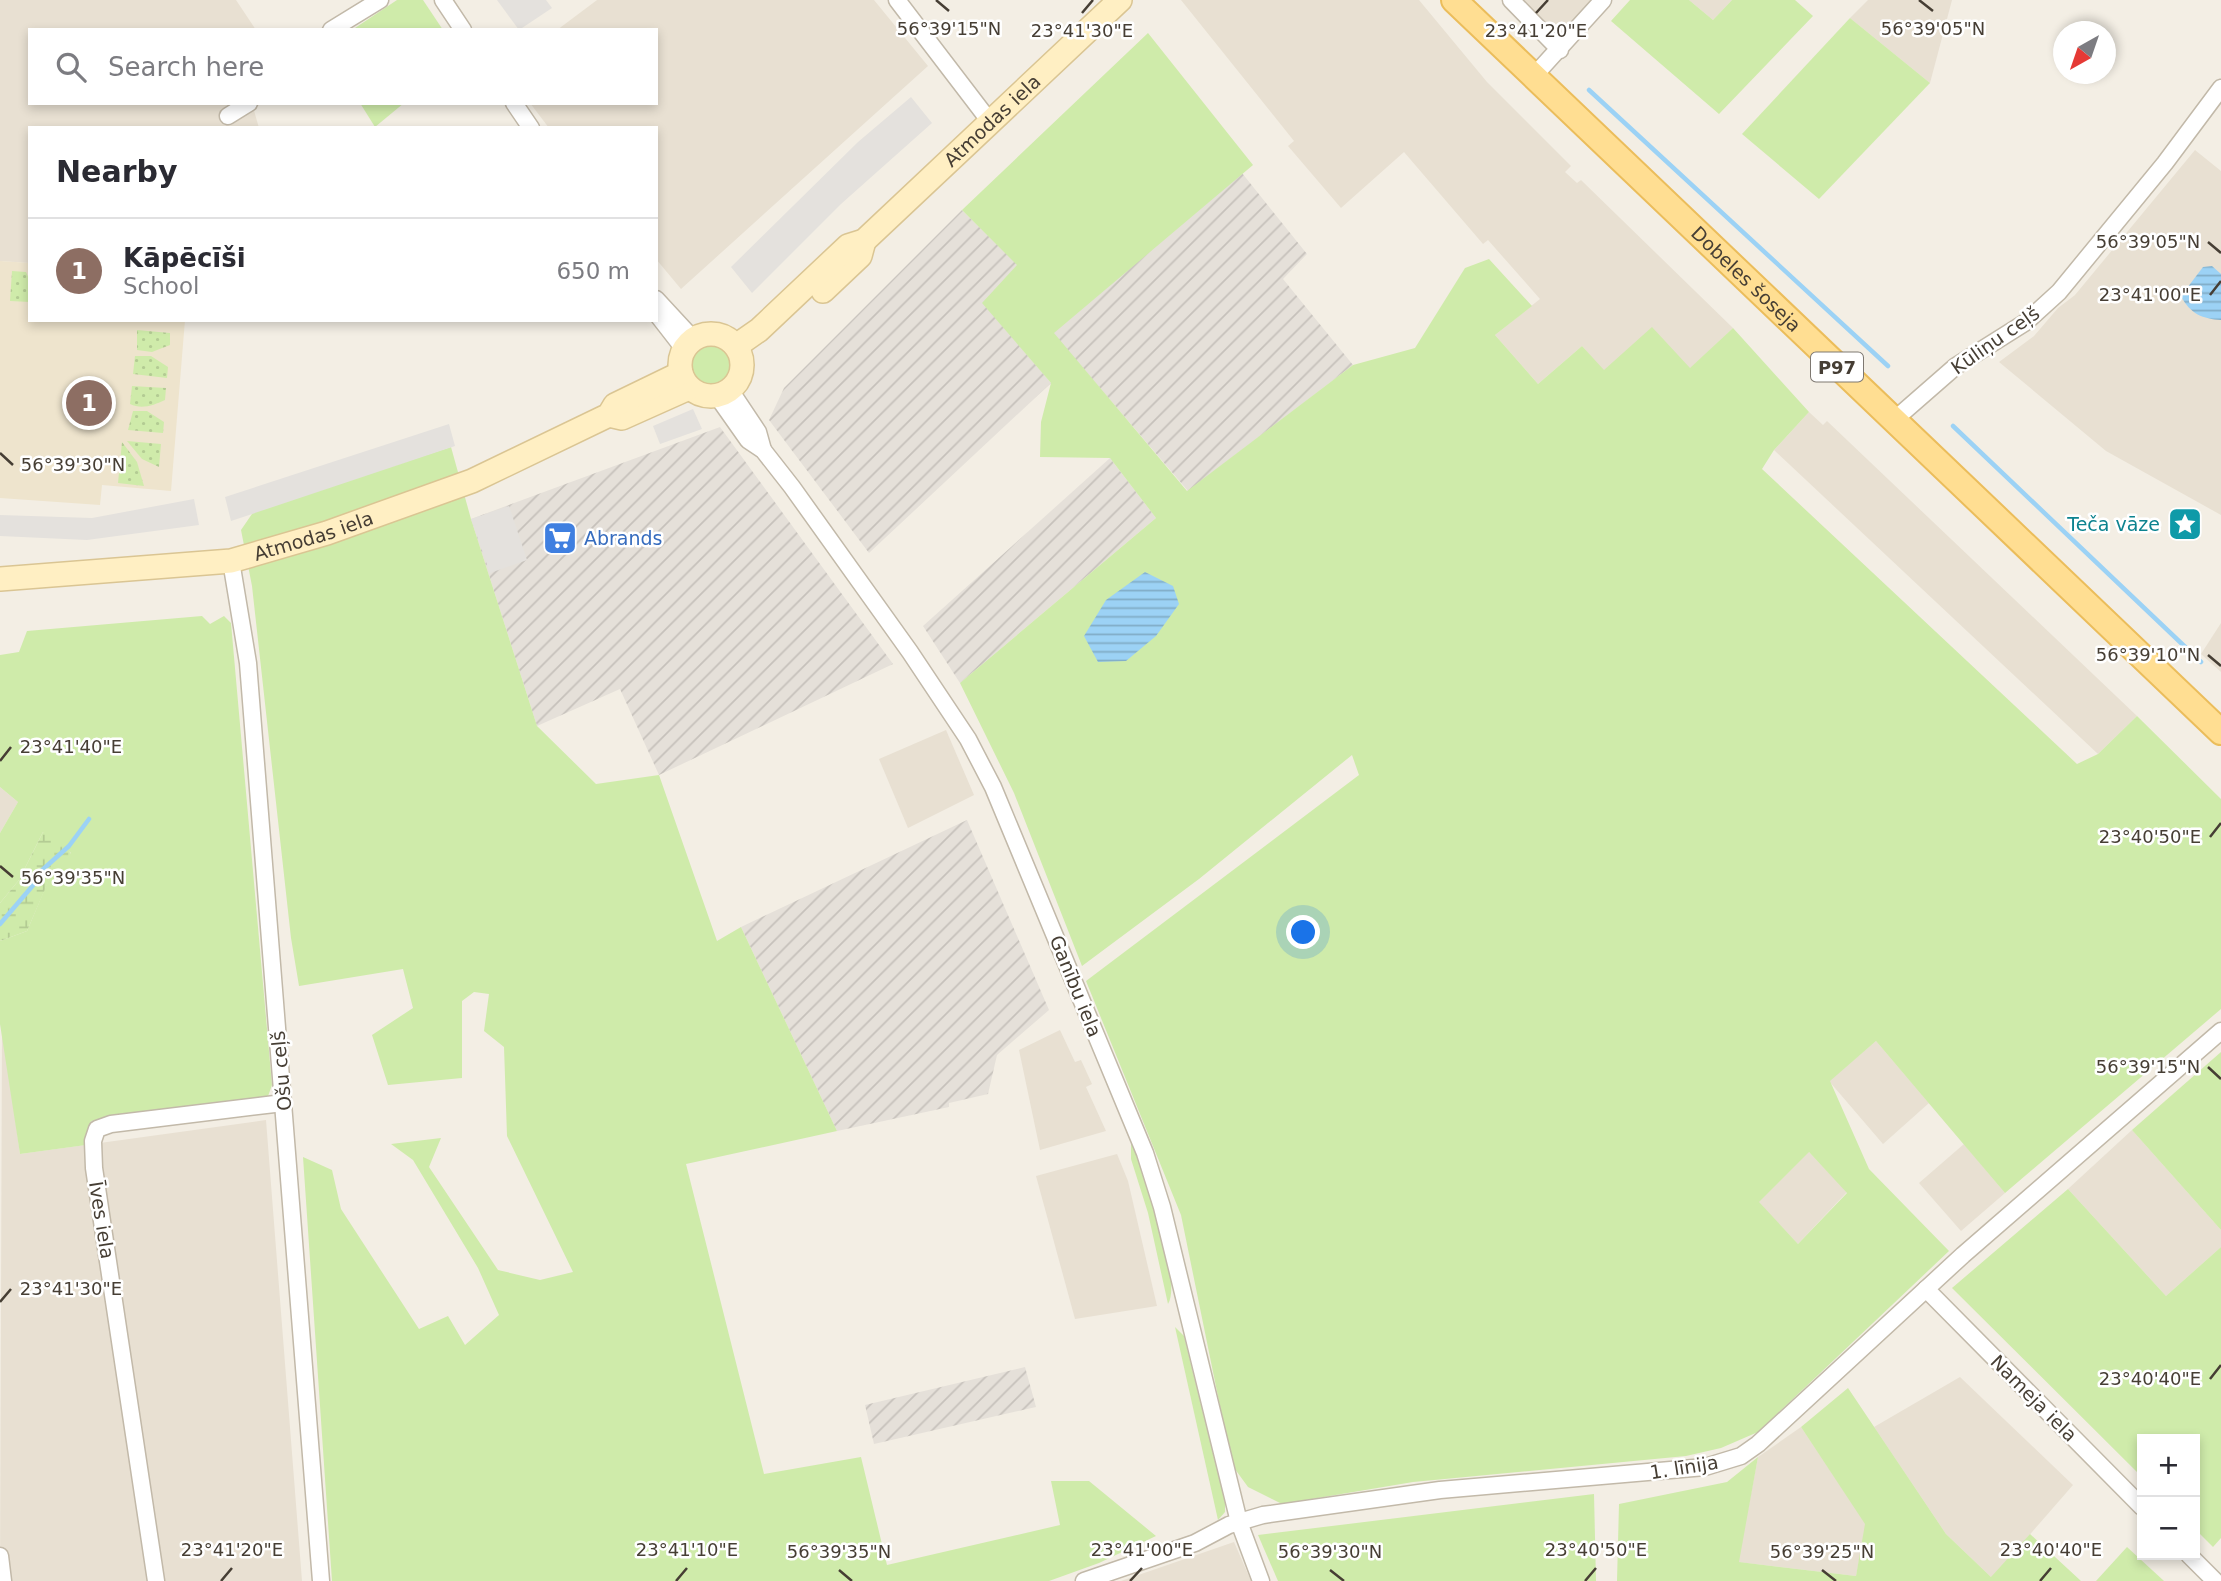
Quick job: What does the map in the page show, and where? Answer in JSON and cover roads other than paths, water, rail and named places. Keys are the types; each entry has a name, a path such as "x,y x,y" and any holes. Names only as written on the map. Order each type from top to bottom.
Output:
{"main road":[{"name":"Atmodas iela","path":"739,354 769,341 860,256 864,241 1120,0"},
{"name":"Dobeles šoseja","path":"1454,0 2221,732"},
{"path":"702,335 721,335 739,354 740,377 723,393 702,395 685,380 680,361 688,344 702,335"},
{"name":"Atmodas iela","path":"0,579 231,561 327,533 472,481 608,415 622,418 685,380"}],"street":[{"path":"334,28 380,0"},
{"path":"443,0 462,28"},
{"path":"897,0 991,124"},
{"path":"1511,0 1560,50"},
{"path":"1533,77 1603,0"},
{"name":"Kūliņu ceļš","path":"1893,421 1956,366 2026,322 2059,292 2165,163 2221,88"},
{"path":"228,116 246,105"},
{"path":"515,105 530,126"},
{"path":"658,302 688,344"},
{"path":"658,315 688,344"},
{"name":"Ganību iela","path":"723,393 748,440 763,450 910,652 968,739 993,787 1145,1153 1163,1207 1239,1522 1261,1581"},
{"name":"Ošu ceļš","path":"231,561 248,663 321,1581"},
{"name":"1. līnija","path":"1084,1581 1195,1543 1239,1522 1263,1515 1440,1490 1705,1467 1741,1456 1758,1444 1926,1289 2221,1031"},
{"name":"Īves iela","path":"156,1581 94,1168 93,1141 97,1129 111,1124 284,1103"},
{"name":"Nameja iela","path":"1926,1289 2137,1502"},
{"path":"0,1556 3,1581"},
{"path":"2194,1560 2215,1581"}],"water":[{"path":"2212,266 2221,274 2221,320 2198,314 2181,296 2203,267"},
{"path":"1145,572 1173,586 1179,604 1156,636 1126,661 1098,662 1084,636 1106,600"}],"waterway":[{"path":"1589,90 1888,366"},
{"path":"1953,426 2201,662"},
{"path":"0,924 35,883 40,872 69,846 89,819"}],"place":[{"name":"Kāpēcīši","path":"89,403"},
{"name":"Teča vāze","path":"2185,524"},
{"name":"Abrands","path":"560,538"}]}
